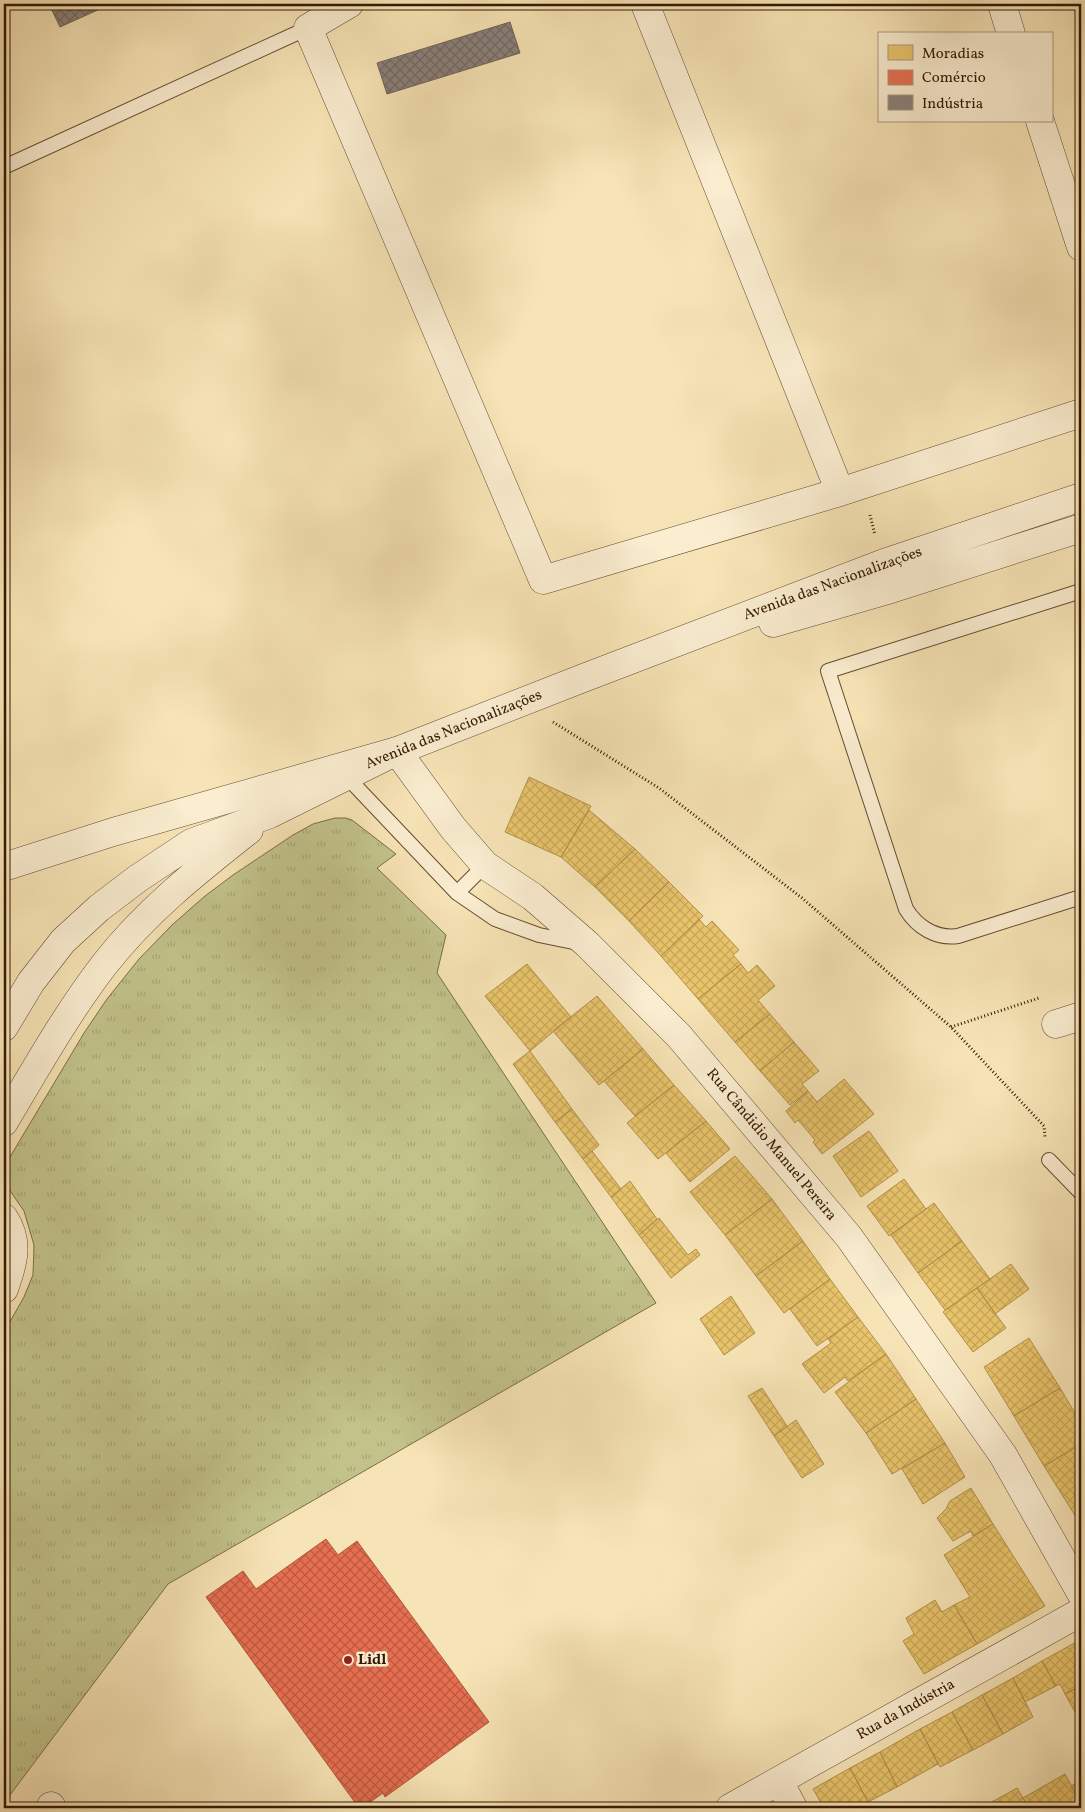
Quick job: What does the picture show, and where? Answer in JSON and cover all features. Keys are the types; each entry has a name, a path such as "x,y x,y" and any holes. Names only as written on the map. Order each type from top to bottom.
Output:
{"street":[{"path":"349,4 308,28 544,580 840,492 1081,413"},
{"path":"645,4 840,492"},
{"path":"1002,4 1010,32"},
{"path":"1040,122 1081,247"},
{"name":"Avenida das Nacionalizações","path":"4,1027 31,982 63,941 99,908 137,879 191,843 270,814 397,751 521,702 884,563 1081,497"},
{"name":"Avenida das Nacionalizações","path":"586,677 891,589 1081,529"},
{"path":"4,867 113,832 397,751"},
{"name":"Rua Cândidio Manuel Pereira","path":"397,751 453,828 485,865 533,896 587,944 679,1036 849,1237 1003,1455 1081,1592"},
{"name":"Avenida das Nacionalizações","path":"4,1122 79,1001 115,952 167,896 270,814"},
{"path":"4,1218 14,1244 13,1265 4,1289"},
{"name":"Rua da Indústria","path":"730,1808 1081,1612"},
{"path":"779,1782 794,1808"}],"lane":[{"path":"4,167 308,28"},
{"path":"1081,591 828,671 906,908 919,925 940,936 958,936 1081,897"},
{"path":"346,776 457,893 495,919 539,935 587,944"},
{"path":"457,893 485,865"},
{"path":"1048,1160 1081,1193"}],"path":[{"path":"521,702 659,788 802,898 951,1027 1044,1126 1048,1160"},
{"path":"951,1027 1046,996 1069,1020"}],"green space":[{"path":"335,818 352,820 396,854 377,868 446,935 437,973 656,1303 168,1584 4,1803 4,1332 24,1297 33,1275 34,1245 24,1211 4,1182 4,1167 84,1033 107,999 139,959 172,925 205,896 233,875 293,835 313,824"}],"building: Moradias":[{"path":"529,777 591,806 561,857 505,832"},
{"path":"589,810 635,849 595,887 561,857"},
{"path":"635,849 669,882 629,921 595,887"},
{"path":"669,882 703,916 661,956 629,921"},
{"path":"699,919 706,927 712,921 739,950 733,955 741,964 698,999 661,956"},
{"path":"527,964 571,1017 530,1051 485,996"},
{"path":"741,964 748,973 757,965 775,986 758,1000 770,1014 735,1042 698,999"},
{"path":"597,996 643,1049 599,1085 553,1031"},
{"path":"770,1014 794,1042 760,1071 735,1042"},
{"path":"794,1042 819,1071 802,1084 808,1091 790,1105 760,1071"},
{"path":"643,1049 674,1085 635,1116 604,1081"},
{"path":"530,1051 572,1109 555,1122 513,1064"},
{"path":"844,1079 874,1114 822,1154 813,1142 815,1140 798,1120 795,1123 786,1111 808,1091 817,1102"},
{"path":"674,1085 706,1121 658,1159 627,1123"},
{"path":"572,1109 599,1145 583,1159 555,1122"},
{"path":"706,1121 730,1149 690,1182 666,1153"},
{"path":"869,1131 898,1171 861,1197 833,1156"},
{"path":"592,1151 621,1189 611,1197 583,1159"},
{"path":"735,1156 772,1199 725,1235 690,1192"},
{"path":"904,1179 926,1209 889,1236 867,1206"},
{"path":"630,1181 657,1219 639,1235 611,1197"},
{"path":"772,1199 803,1241 756,1276 725,1235"},
{"path":"934,1203 962,1241 918,1273 891,1235"},
{"path":"659,1218 688,1255 696,1249 700,1255 671,1278 639,1235"},
{"path":"803,1241 830,1279 784,1313 756,1276"},
{"path":"962,1241 990,1279 945,1310 918,1273"},
{"path":"1011,1264 1029,1289 995,1314 977,1288"},
{"path":"830,1279 858,1317 817,1346 790,1309"},
{"path":"977,1288 1006,1328 973,1352 943,1312"},
{"path":"731,1296 755,1333 724,1355 700,1319"},
{"path":"858,1317 886,1354 848,1381 845,1377 824,1393 802,1364 831,1343 828,1339"},
{"path":"1029,1338 1060,1388 1014,1416 984,1367"},
{"path":"886,1354 916,1399 866,1433 835,1392"},
{"path":"762,1388 787,1426 774,1436 748,1396"},
{"path":"1060,1388 1081,1423 1081,1444 1044,1466 1014,1416"},
{"path":"916,1399 945,1443 892,1474 866,1433"},
{"path":"796,1420 824,1464 802,1478 774,1436"},
{"path":"945,1443 965,1477 923,1504 902,1469"},
{"path":"1081,1444 1081,1514 1076,1517 1044,1466"},
{"path":"971,1488 993,1524 973,1536 971,1531 953,1541 937,1518 946,1509 950,1501"},
{"path":"993,1524 1045,1606 977,1644 954,1605 970,1597 944,1555"},
{"path":"935,1600 942,1612 954,1605 977,1644 924,1674 903,1641 914,1634 906,1618"},
{"path":"1078,1641 1081,1646 1081,1686 1065,1694 1060,1684 1056,1686 1042,1661"},
{"path":"1042,1661 1056,1686 1025,1702 1013,1678"},
{"path":"1013,1678 1033,1717 1003,1734 982,1695"},
{"path":"1081,1686 1081,1723 1065,1694"},
{"path":"982,1695 1003,1734 973,1750 952,1712"},
{"path":"952,1712 973,1750 940,1767 920,1729"},
{"path":"920,1729 938,1764 897,1787 880,1752"},
{"path":"880,1752 897,1787 868,1802 850,1768"},
{"path":"850,1768 868,1802 857,1808 824,1808 813,1789"},
{"path":"1065,1774 1081,1803 1081,1808 1029,1808 1023,1798"},
{"path":"1081,1780 1081,1803 1071,1786"},
{"path":"1017,1788 1029,1808 981,1808"}],"building: Comércio":[{"name":"Lidl","path":"326,1539 338,1555 357,1541 489,1722 385,1797 383,1793 362,1808 359,1808 206,1597 243,1571 256,1589"}],"building: Indústria":[{"path":"49,4 111,4 60,27"},
{"path":"510,22 520,53 387,94 377,63"}],"place":[{"name":"Lidl","path":"348,1660"}]}
